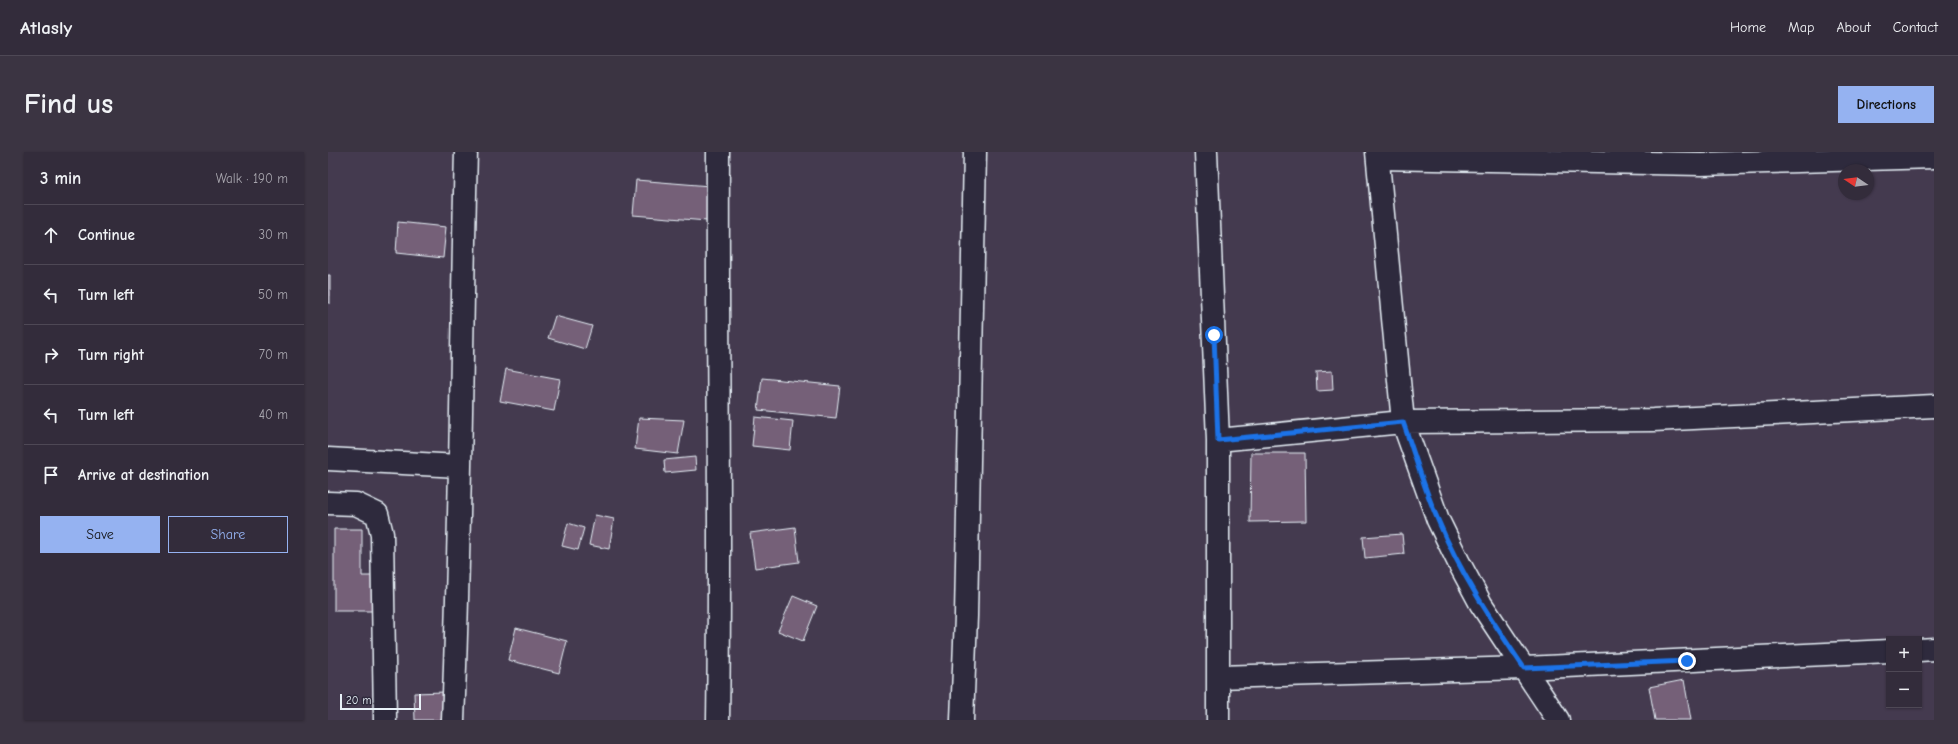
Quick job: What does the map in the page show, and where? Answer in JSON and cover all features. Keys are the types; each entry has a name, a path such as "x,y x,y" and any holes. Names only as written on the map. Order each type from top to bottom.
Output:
{"street":[{"path":"453,720 459,588 459,466 466,152"},
{"path":"718,152 718,720"},
{"path":"962,720 966,616 974,152"},
{"path":"1206,152 1218,440 1218,720"},
{"path":"1558,720 1481,604 1453,551 1438,520 1403,422 1378,155 1701,164 1934,156"},
{"path":"1218,440 1403,422 1653,420 1934,406"},
{"path":"328,459 459,466"},
{"path":"328,503 356,504 377,514 381,527 385,720"},
{"path":"1922,650 1934,649"},
{"path":"1218,677 1524,668 1886,652"}],"building":[{"path":"636,180 710,186 707,221 633,215"},
{"path":"398,222 446,227 443,258 396,253"},
{"path":"328,275 330,275 330,303 328,303"},
{"path":"555,316 592,326 585,349 548,338"},
{"path":"506,369 560,379 554,411 500,401"},
{"path":"1332,371 1333,390 1317,391 1316,372"},
{"path":"762,378 840,386 836,418 758,410"},
{"path":"755,417 793,421 790,450 752,446"},
{"path":"639,418 684,420 678,454 635,449"},
{"path":"1251,453 1305,453 1306,521 1250,522"},
{"path":"695,457 696,470 665,473 664,460"},
{"path":"595,515 614,519 609,549 589,545"},
{"path":"568,523 584,528 578,550 562,546"},
{"path":"795,527 799,562 755,568 750,533"},
{"path":"334,529 362,529 362,576 377,576 377,611 334,611"},
{"path":"1402,534 1404,554 1365,558 1363,537"},
{"path":"793,596 817,606 803,641 778,631"},
{"path":"516,628 567,641 559,673 508,660"},
{"path":"1684,680 1691,720 1655,720 1649,687"},
{"path":"445,692 445,720 415,720 414,693"}],"route":[{"path":"1214,335 1218,440 1403,422 1438,520 1459,563 1481,604 1524,668 1687,661"}]}
